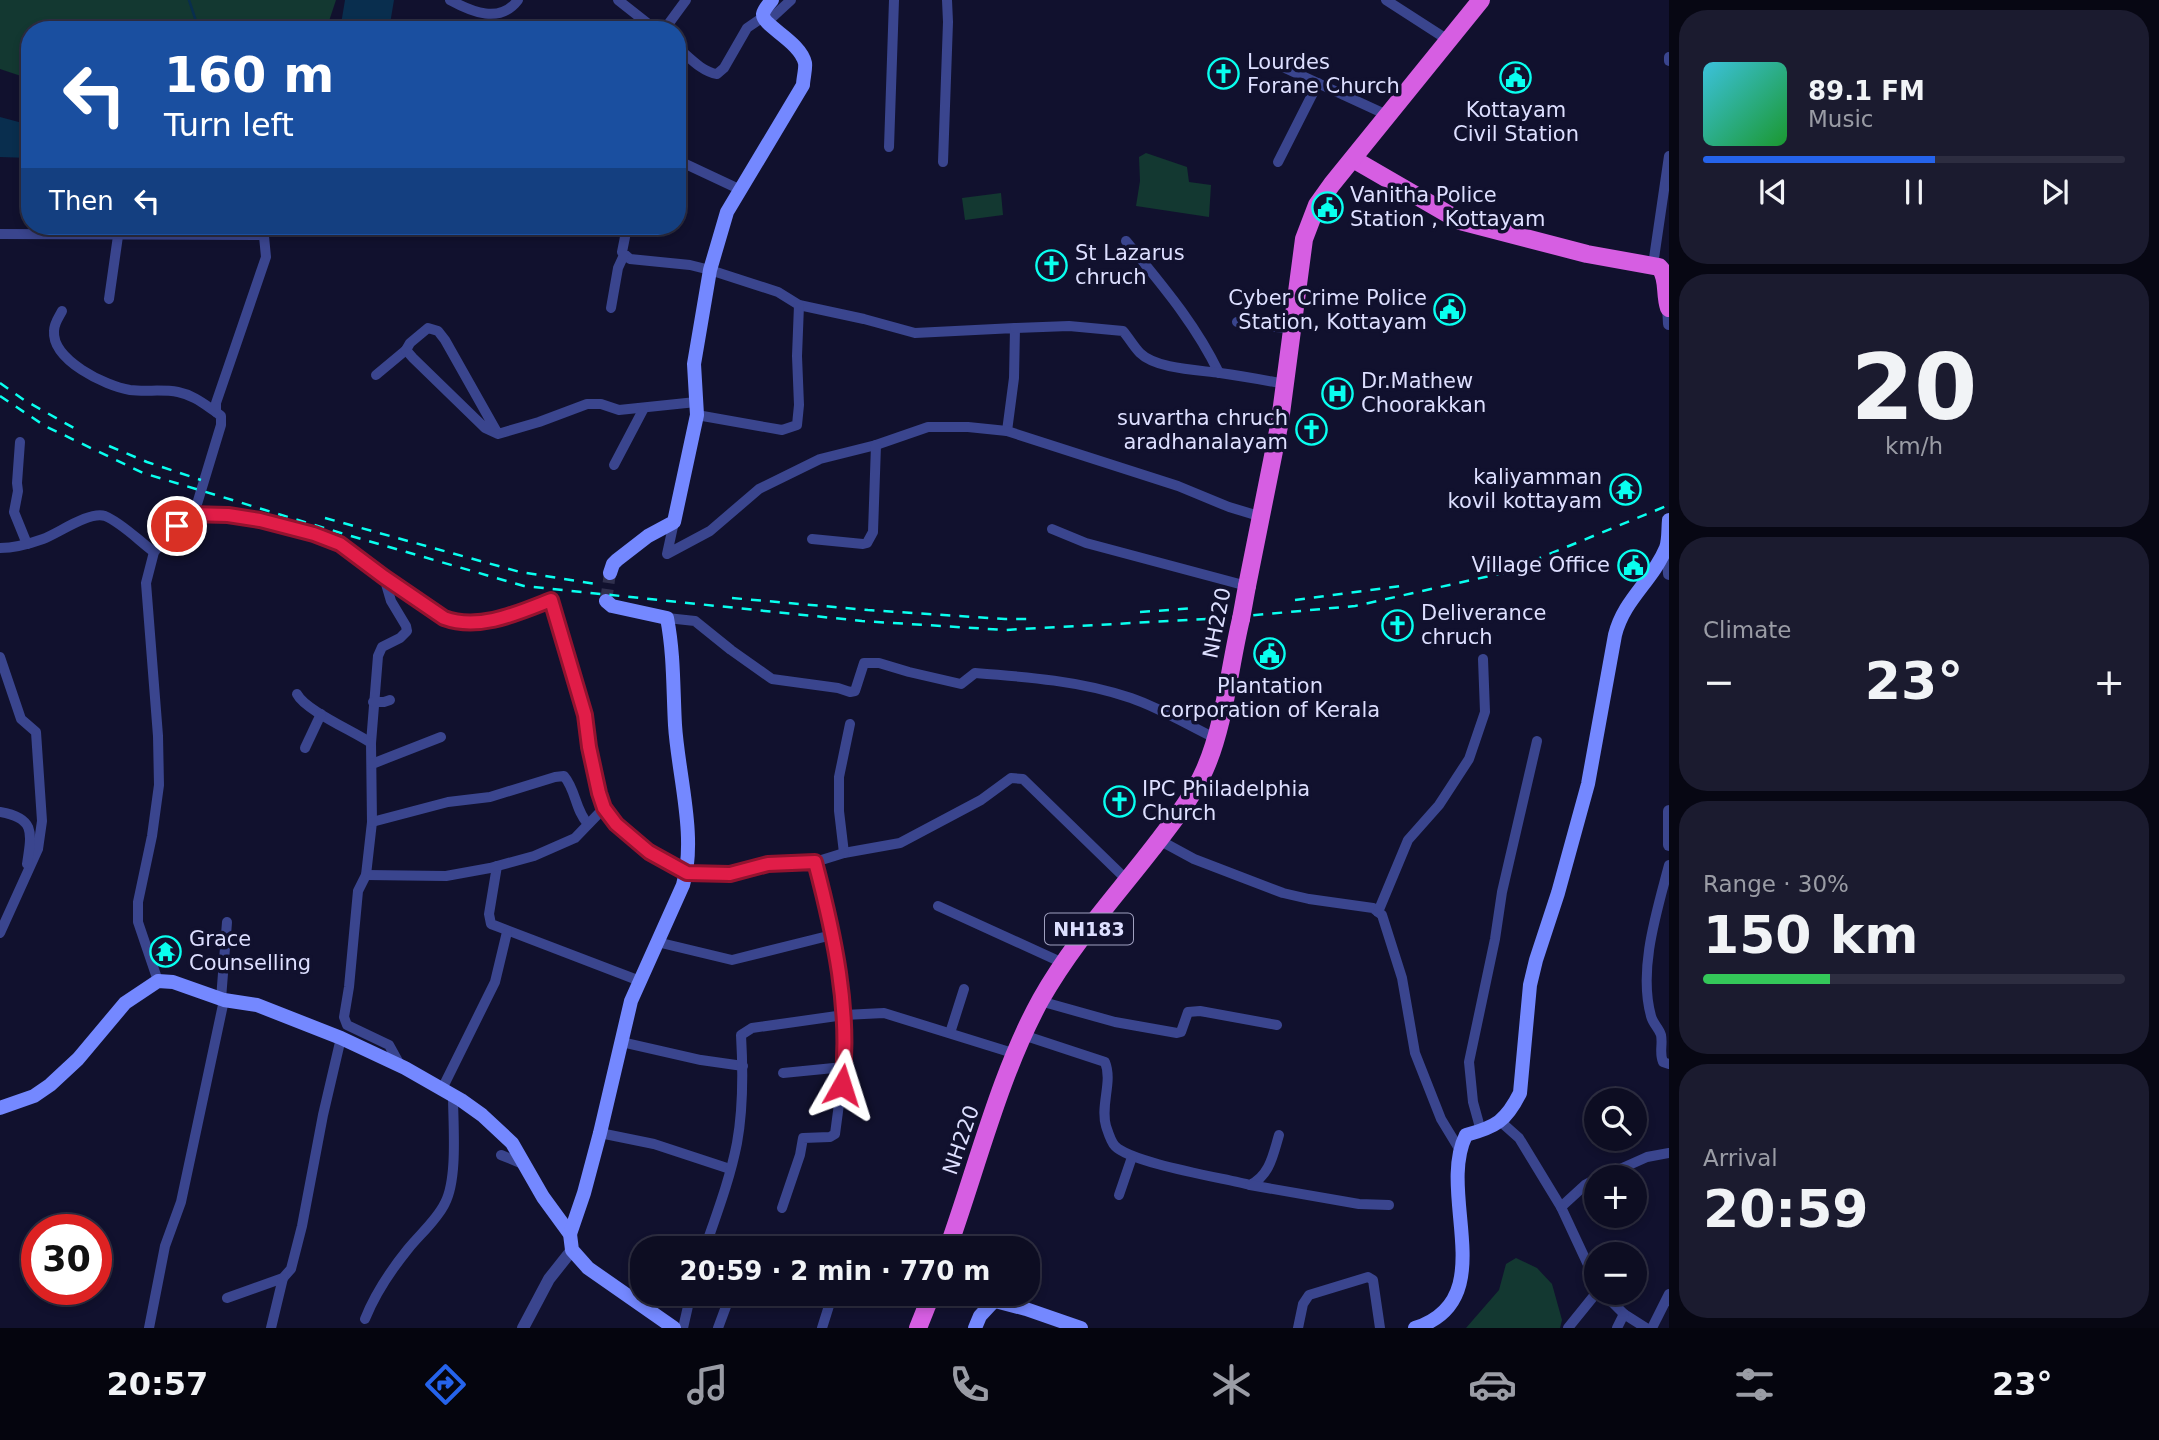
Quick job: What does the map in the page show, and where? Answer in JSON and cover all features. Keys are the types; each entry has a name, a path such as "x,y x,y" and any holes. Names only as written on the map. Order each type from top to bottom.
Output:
{"highway":[{"name":"NH220","path":"952,1236 1023,1035 1040,1001 1063,963 1159,840 1199,781 1215,738 1262,517 1286,384 1307,228 1323,195 1481,0"},
{"path":"1353,159 1460,221 1587,254 1653,265 1663,270 1669,312"},
{"path":"918,1328 927,1306"}],"main road":[{"path":"610,573 612,564 617,560 648,536 674,522 696,409 694,364 710,270 727,212 803,85 805,63 794,43 765,20 764,11 772,0"},
{"path":"1415,1328 1428,1324 1449,1307 1459,1284 1463,1257 1458,1198 1461,1152 1466,1135 1500,1122 1513,1107 1520,1093 1530,985 1588,784 1619,618 1651,576 1667,545 1669,521"},
{"path":"606,601 612,606 667,618 673,648 675,727 687,821 687,873 631,1001 600,1133 570,1234 572,1250 588,1268 655,1322 674,1328"},
{"path":"0,1108 34,1096 50,1085 78,1059 125,1003 158,981 173,982 222,999 257,1005 341,1038 400,1065 447,1092 482,1115 512,1143 543,1197 570,1234"},
{"path":"975,1328 980,1316 989,1306"},
{"path":"1014,1306 1081,1328"}],"street":[{"path":"450,0 477,12 499,14 510,10 518,0"},
{"path":"618,0 645,21"},
{"path":"671,21 686,0"},
{"path":"686,55 711,74 717,74 724,68 747,29 765,20 791,0"},
{"path":"889,148 894,0"},
{"path":"943,162 947,0"},
{"path":"1386,0 1448,40"},
{"path":"1285,68 1387,115"},
{"path":"1278,162 1318,82"},
{"path":"1653,265 1669,156"},
{"path":"686,164 741,190"},
{"path":"0,234 21,234"},
{"path":"59,235 142,235"},
{"path":"216,412 216,403 266,257 264,235"},
{"path":"611,309 618,268 624,255 624,235"},
{"path":"109,299 118,236"},
{"path":"1126,241 1191,323 1205,343 1219,373"},
{"path":"624,255 710,270 778,292 799,304 915,333 1069,326 1123,331 1139,353 1149,359 1199,372 1286,384"},
{"path":"406,350 485,428 498,434 587,404 601,404 619,410 696,409 782,430 797,425 799,304"},
{"path":"62,311 53,333 63,353 87,373 110,385 132,390 178,392 194,397 221,416 221,425 197,504 154,552 146,583 158,736 159,785 152,836 138,902 138,922 158,981"},
{"path":"1237,322 1292,329"},
{"path":"376,375 428,328 438,331 498,434"},
{"path":"1007,432 1014,378 1015,328"},
{"path":"614,465 644,408"},
{"path":"674,522 667,554 710,531 759,489 820,459 876,445 928,427 968,427 1007,432 1178,486 1228,507 1262,517"},
{"path":"20,442 16,483 18,491 14,512 27,544"},
{"path":"812,539 863,544 872,536 876,445"},
{"path":"188,514 228,515 260,520 314,534 340,544 444,618 454,621 466,623 508,617 551,600 585,715 593,766 604,808 616,824 649,852 687,873 730,874 768,864 815,862 844,853 900,843 981,800 1011,778 1023,779 1029,784 1128,881"},
{"path":"0,548 11,548 46,538 88,517 98,515 113,520 154,552"},
{"path":"1052,529 1086,542 1247,586"},
{"path":"1667,545 1669,574"},
{"path":"384,577 391,601 407,631 379,650 370,743 372,822 366,875 358,891 344,1017 347,1025 389,1045 400,1065"},
{"path":"667,618 695,621 772,679 850,692 855,691 864,663 879,663 961,684 975,673 1076,683 1129,697 1215,738"},
{"path":"0,657 21,719 36,733 42,821 38,849 0,933"},
{"path":"1378,912 1408,840 1439,805 1469,759 1485,712 1483,659"},
{"path":"297,694 300,701 309,708 370,743"},
{"path":"0,697 14,699"},
{"path":"373,702 390,700"},
{"path":"305,748 321,713"},
{"path":"844,853 839,811 839,777 850,724"},
{"path":"372,764 441,737"},
{"path":"1481,1131 1473,1101 1469,1062 1502,892 1537,741"},
{"path":"372,822 449,802 490,797 564,776 570,783 582,818 588,824"},
{"path":"366,875 446,876 534,856 575,838 604,808"},
{"path":"1669,811 1669,845"},
{"path":"0,812 19,817 27,823 29,834 24,877"},
{"path":"1159,840 1194,859 1283,893 1373,908 1382,915 1402,978 1415,1053 1441,1119 1461,1152"},
{"path":"782,1208 803,1138 830,1137 835,1134 844,1067 844,1015 832,935 815,862"},
{"path":"1665,1060 1661,1037 1651,1019 1647,1000 1652,930 1669,865"},
{"path":"497,866 489,914 491,925 640,981"},
{"path":"938,905 1063,963"},
{"path":"149,1328 165,1246 181,1202 222,999 227,922"},
{"path":"365,1319 398,1261 446,1202 452,1170 447,1092 495,982 507,932"},
{"path":"657,942 732,960 832,935"},
{"path":"950,1033 964,989"},
{"path":"1040,1001 1115,1022 1177,1033 1181,1032 1188,1012 1200,1011 1277,1025"},
{"path":"709,1236 725,1191 737,1141 743,1066 741,1035 745,1031 844,1015 884,1013 1016,1054"},
{"path":"1023,1035 1105,1062 1108,1070 1103,1109 1106,1126 1114,1145 1132,1157 1250,1185 1359,1204 1389,1205"},
{"path":"271,1328 283,1278 291,1269 296,1251 341,1038"},
{"path":"622,1042 701,1060 743,1066"},
{"path":"783,1073 844,1067"},
{"path":"1500,1122 1519,1138 1561,1207 1584,1256"},
{"path":"600,1133 654,1144 730,1169"},
{"path":"1250,1185 1260,1180 1270,1164 1279,1135"},
{"path":"1629,1165 1647,1157 1669,1153"},
{"path":"501,1155 523,1164"},
{"path":"1119,1195 1132,1157"},
{"path":"1561,1207 1584,1186"},
{"path":"523,1328 549,1279 572,1250"},
{"path":"1298,1328 1303,1304 1309,1295 1368,1277 1373,1280 1380,1328"},
{"path":"227,1298 283,1278"},
{"path":"1652,1328 1669,1294"},
{"path":"1568,1328 1587,1305"},
{"path":"1614,1305 1646,1328"},
{"path":"683,1328 688,1306"},
{"path":"718,1328 726,1306"},
{"path":"822,1328 829,1306"},
{"path":"1617,1328 1624,1314"}],"green space":[{"path":"0,0 336,0 329,21 21,21 21,76 0,69"},
{"path":"1146,153 1187,167 1189,182 1211,185 1209,217 1136,206 1140,181 1139,157"},
{"path":"1001,193 1003,215 965,220 962,198"},
{"path":"1516,1258 1537,1268 1552,1284 1562,1320 1560,1328 1466,1328 1499,1290 1506,1264"}],"water":[{"path":"345,0 394,0 390,21 342,21"},
{"path":"0,117 21,123 21,158 0,157"}],"waterway":[{"path":"189,0 196,21"}],"tunnel":[{"path":"606,601 610,573"}],"railway":[{"path":"0,383 24,400 81,432"},
{"path":"0,396 45,426 143,473 524,586 862,621 1005,630 1223,618 1355,606 1503,573 1669,505"},
{"path":"109,446 201,480"},
{"path":"325,518 520,572 596,584"},
{"path":"1295,600 1401,586"},
{"path":"732,598 868,610 1029,619"},
{"path":"1140,612 1196,608"}],"place":[{"name":"Lourdes Forane Church","path":"1224,74"},
{"name":"Kottayam Civil Station","path":"1516,78"},
{"name":"Vanitha Police Station , Kottayam","path":"1327,207"},
{"name":"St Lazarus chruch","path":"1052,265"},
{"name":"Cyber Crime Police Station, Kottayam","path":"1450,310"},
{"name":"Dr.Mathew Choorakkan","path":"1338,393"},
{"name":"suvartha chruch aradhanalayam","path":"1311,430"},
{"name":"kaliyamman kovil kottayam","path":"1625,489"},
{"name":"Village Office","path":"1633,565"},
{"name":"Deliverance chruch","path":"1398,625"},
{"name":"Plantation corporation of Kerala","path":"1270,654"},
{"name":"IPC Philadelphia Church","path":"1119,801"},
{"name":"Grace Counselling","path":"166,951"}],"route":[{"path":"177,526 188,514 228,515 314,534 340,544 444,618 454,621 466,623 508,617 551,600 585,715 599,793 604,808 616,824 649,852 687,873 730,874 768,864 815,862 827,909 844,1015 845,1059 842,1085"}]}
